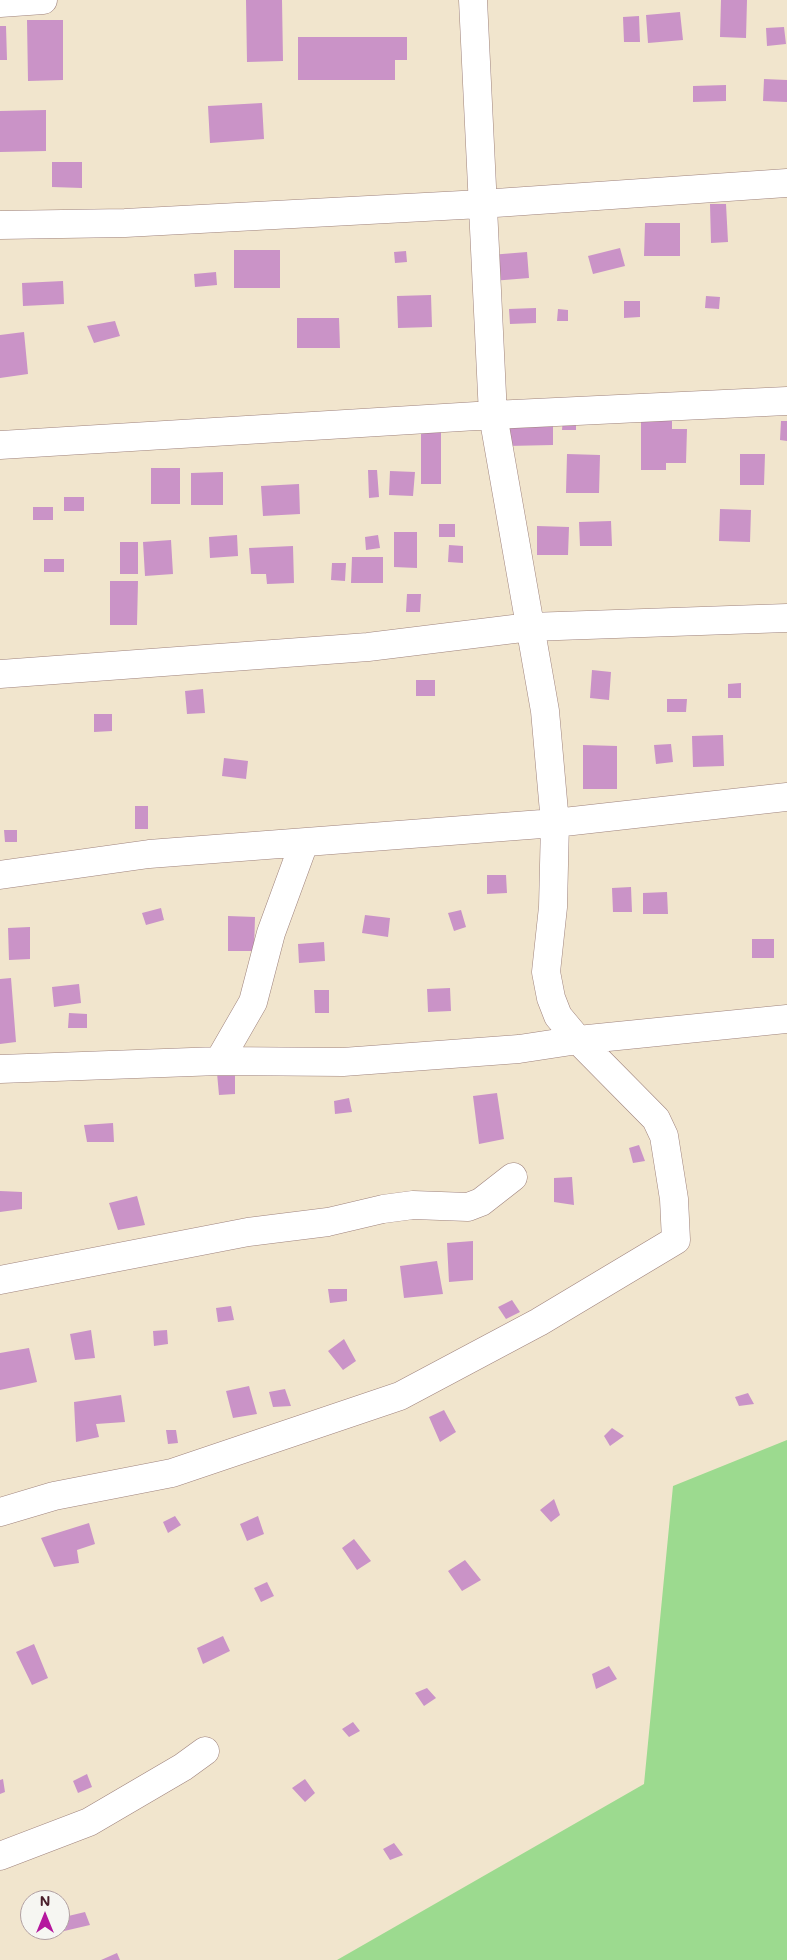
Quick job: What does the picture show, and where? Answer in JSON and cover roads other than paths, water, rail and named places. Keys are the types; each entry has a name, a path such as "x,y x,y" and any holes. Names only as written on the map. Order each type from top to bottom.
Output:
{"street":[{"path":"0,3 43,0"},
{"path":"0,1512 54,1496 172,1473 400,1396 539,1322 676,1240 674,1199 664,1136 656,1119 578,1040 558,1016 551,998 546,972 553,907 555,823 545,711 493,415 481,204 473,0"},
{"path":"0,225 125,223 481,204 787,183"},
{"path":"0,445 493,415 787,401"},
{"path":"0,674 368,648 530,627 787,618"},
{"path":"0,875 149,854 555,823 787,797"},
{"path":"219,1061 253,1002 270,933 304,843"},
{"path":"0,1069 219,1061 343,1062 519,1049 578,1040 787,1019"},
{"path":"0,1280 248,1232 328,1222 383,1209 414,1205 468,1207 481,1202 513,1177"},
{"path":"0,1856 89,1822 183,1767 205,1751"}]}
